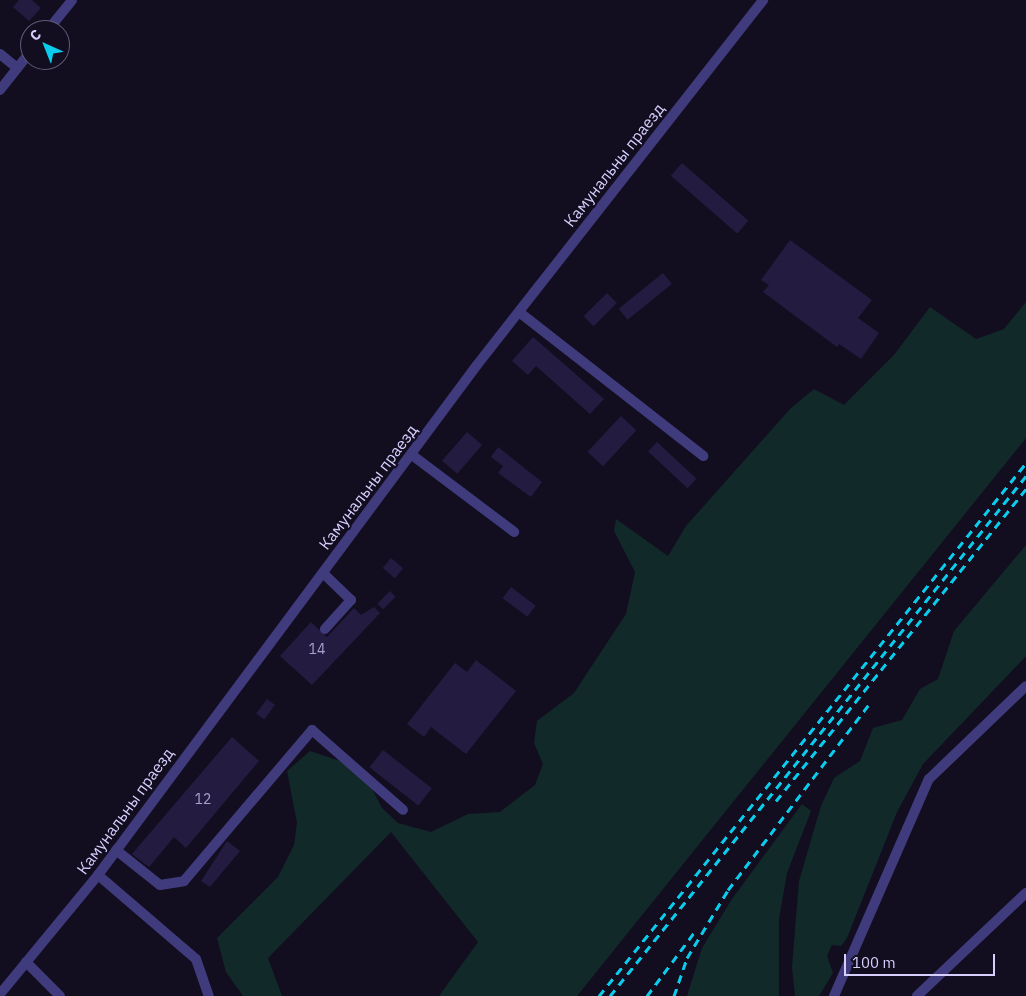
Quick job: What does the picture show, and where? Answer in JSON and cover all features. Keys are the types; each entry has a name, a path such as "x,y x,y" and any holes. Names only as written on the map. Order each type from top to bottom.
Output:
{"street":[{"path":"56,20 72,0"},
{"name":"Камунальны праезд","path":"0,994 98,875 519,312 763,0"},
{"path":"0,54 17,68"},
{"path":"0,90 20,64"},
{"path":"519,312 703,456"},
{"path":"412,455 514,532"},
{"path":"323,573 351,600 325,629"},
{"path":"834,996 929,779 1026,686"},
{"path":"116,850 160,885 184,881 312,730 403,810"},
{"path":"98,875 196,959 209,996"},
{"path":"917,996 1026,893"},
{"path":"26,962 60,996"}],"green space":[{"path":"1026,302 1026,438 577,996 439,996 478,942 391,832 268,958 282,996 243,996 226,972 217,938 278,877 294,845 297,823 287,771 310,751 361,768 382,808 398,823 431,832 468,814 500,812 535,785 543,764 534,743 537,721 574,693 626,614 635,572 614,531 616,519 668,556 686,526 791,408 814,389 844,405 894,355 930,307 976,339 1004,329"},
{"path":"1026,545 1026,656 923,764 897,812 847,938 841,946 832,945 827,956 833,973 819,996 795,996 792,967 799,881 821,806 834,778 860,761 873,728 902,720 920,689 938,679 954,631"},
{"path":"802,804 811,811 787,873 779,919 779,996 687,996 702,948 732,899"}],"building":[{"path":"19,0 32,0 41,8 28,20 13,7"},
{"path":"682,163 748,221 737,234 671,176"},
{"path":"790,240 872,300 858,318 879,333 861,359 839,344 837,347 763,292 769,285 761,280"},
{"path":"663,273 672,284 628,320 619,309"},
{"path":"607,293 617,303 594,326 584,316"},
{"path":"533,337 604,399 590,414 536,366 528,375 512,361"},
{"path":"621,416 636,430 603,466 588,452"},
{"path":"467,432 482,445 457,474 442,461"},
{"path":"657,442 696,479 688,488 648,452"},
{"path":"498,447 542,482 531,497 498,473 503,466 491,457"},
{"path":"391,558 403,568 395,578 383,568"},
{"path":"511,587 536,606 527,617 503,598"},
{"path":"390,591 396,597 383,609 377,604"},
{"path":"374,607 380,613 312,685 280,656 311,622 327,637 354,608 361,615"},
{"path":"476,660 516,691 466,754 431,727 424,737 407,724 455,663 467,672"},
{"path":"267,699 275,705 264,719 256,713"},
{"path":"232,737 259,761 186,848 174,837 149,867 132,854"},
{"path":"383,750 432,788 418,806 369,767"},
{"path":"227,841 240,851 210,887 201,881"}],"railway":[{"path":"599,996 1026,463"},
{"path":"610,996 1026,476"},
{"path":"776,801 1026,489"},
{"path":"674,996 687,958 728,890 870,703"},
{"path":"647,996 696,930"}]}
